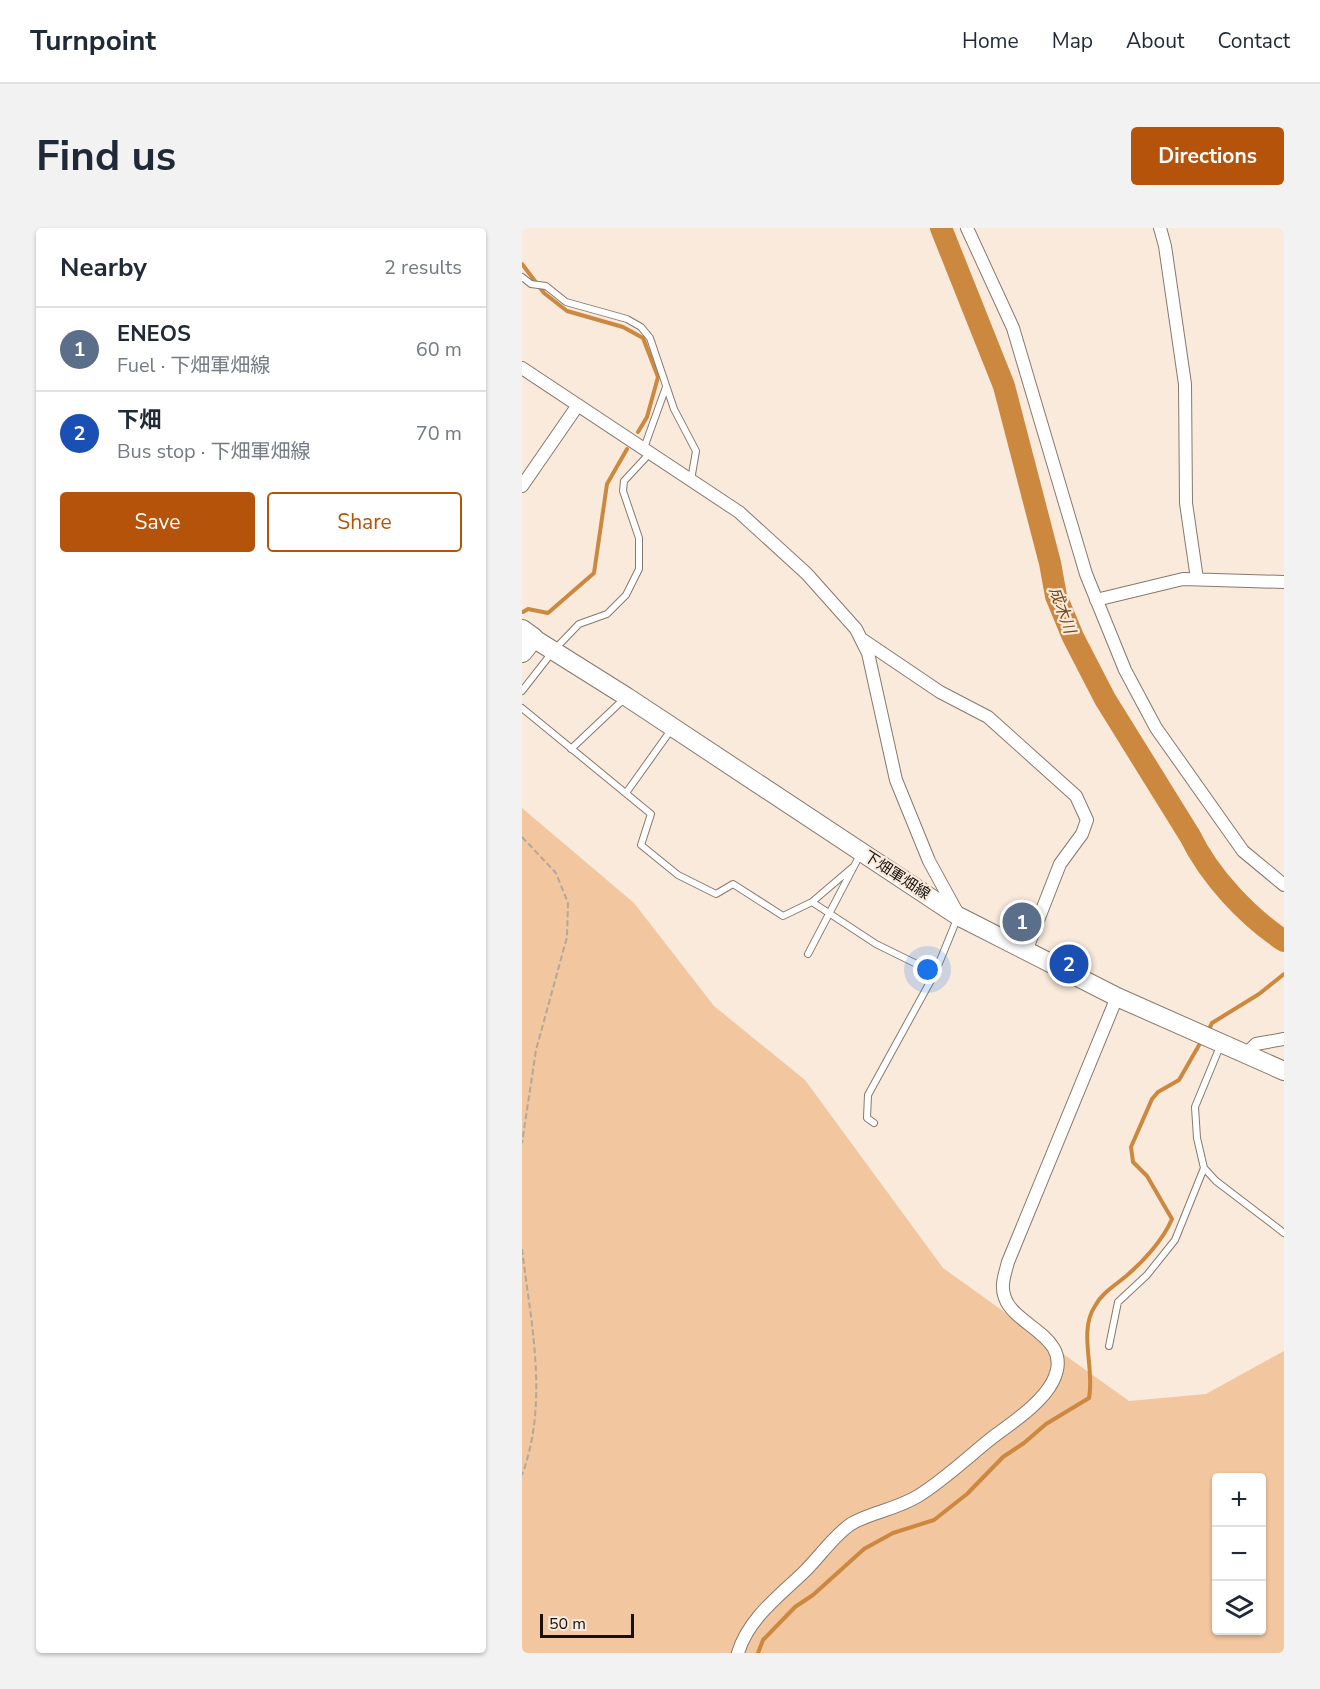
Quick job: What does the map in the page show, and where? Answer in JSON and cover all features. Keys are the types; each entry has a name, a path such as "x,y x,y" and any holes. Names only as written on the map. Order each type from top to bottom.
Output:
{"main road":[{"name":"下畑軍畑線","path":"526,640 554,650 627,697 857,860 958,916 1117,997 1284,1071"}],"street":[{"path":"967,228 1013,328 1074,537 1096,600 1125,670 1156,728 1243,851 1284,885"},
{"path":"1160,228 1165,246 1185,384 1186,503 1197,579"},
{"path":"522,368 739,512 807,574 856,628 868,653 896,780 930,861 958,916"},
{"path":"522,486 578,405"},
{"path":"1096,600 1170,581 1197,579 1284,582"},
{"path":"861,639 940,692 988,717 1076,796 1087,820 1082,834 1060,864 1026,951"},
{"path":"738,1653 745,1634 779,1592 802,1574 841,1533 860,1520 897,1509 921,1494 1009,1425 1052,1383 1057,1362 1055,1352 1047,1338 1010,1307 1002,1287 1008,1262 1117,997"},
{"path":"1246,1054 1256,1044 1284,1039"}],"lane":[{"path":"522,277 531,284 546,286 567,302 627,319 641,327 650,338 674,409 696,451 691,480"},
{"path":"522,691 554,650 579,624 606,614 626,595 639,569 639,538 623,491 624,481 647,450 666,386"},
{"path":"571,750 627,697"},
{"path":"522,708 651,814 641,845 678,875 716,894 733,884 783,916 812,902 857,860"},
{"path":"626,794 673,728"},
{"path":"808,954 857,860"},
{"path":"812,902 876,944 935,973"},
{"path":"874,1123 867,1118 868,1095 935,973 958,916"},
{"path":"1221,1043 1195,1107 1197,1138 1204,1168 1216,1181 1284,1233"},
{"path":"1109,1346 1118,1302 1147,1275 1175,1240 1204,1168"}],"path":[{"path":"522,837 556,873 568,903 567,937 536,1050 522,1143"},
{"path":"522,1249 537,1365 536,1425 522,1475"}],"shaded area":[{"path":"522,808 634,903 714,1006 805,1080 943,1268 1129,1401 1206,1394 1284,1351 1284,1653 522,1653"}],"building":[{"path":"1015,909 1033,913 1029,927 1011,922"}],"waterway":[{"name":"成木川","path":"941,228 1004,386 1050,563 1056,596 1073,637 1105,699 1208,866 1243,908 1284,941"},
{"path":"522,264 544,293 567,311 623,327 643,338 658,377 647,417 638,432"},
{"path":"523,612 528,609 548,613 594,573 607,484 627,449"},
{"path":"1208,1031 1212,1023 1259,994 1284,974"},
{"path":"758,1653 763,1640 795,1607 813,1595 864,1549 893,1533 934,1520 967,1494 1003,1457 1046,1424 1089,1398 1087,1339 1090,1316 1101,1297 1132,1271 1152,1250 1172,1219 1147,1176 1133,1162 1131,1147 1152,1099 1158,1092 1179,1080 1202,1040"}],"place":[{"name":"ENEOS","path":"1022,922"},
{"name":"下畑","path":"1069,964"}]}
